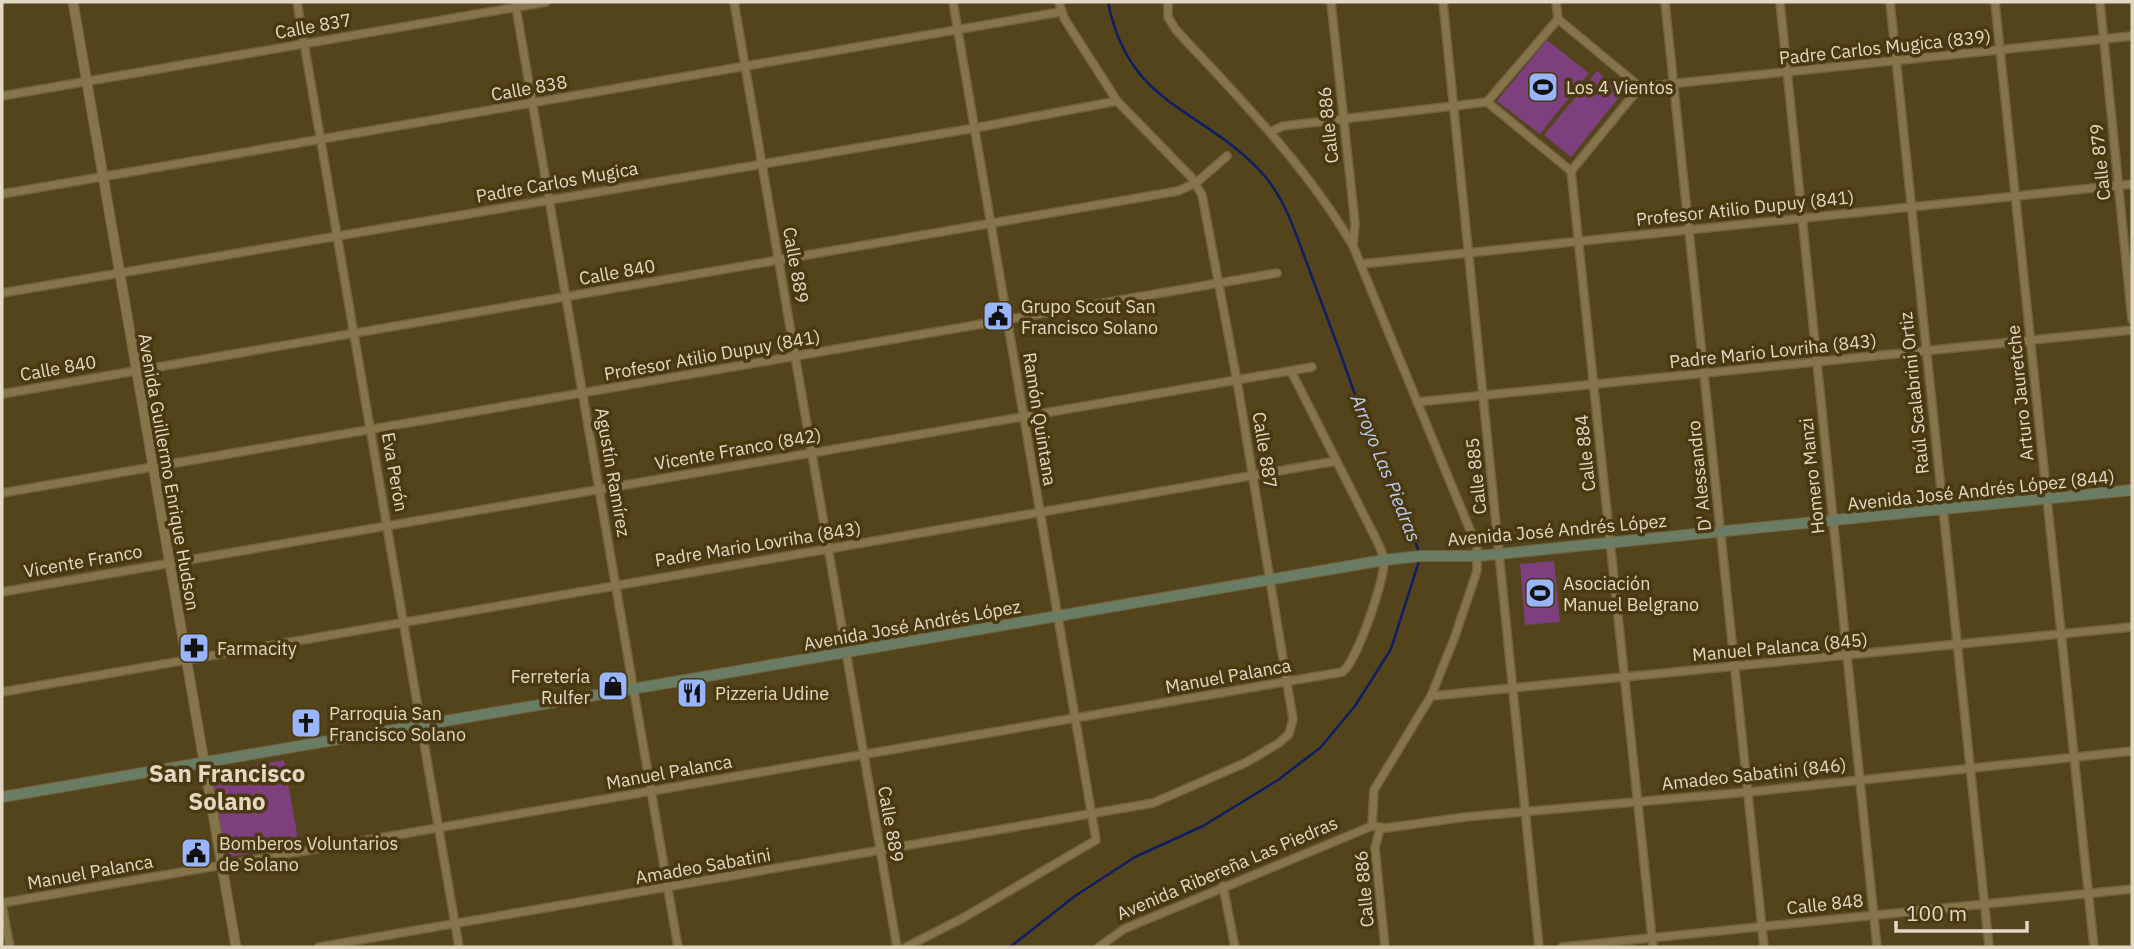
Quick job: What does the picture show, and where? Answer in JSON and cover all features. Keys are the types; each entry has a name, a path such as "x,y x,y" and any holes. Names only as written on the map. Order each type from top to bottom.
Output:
{"main road":[{"name":"Avenida José Andrés López (844)","path":"1832,521 2132,490"},
{"name":"Avenida José Andrés López","path":"2,797 1384,560 1478,556 1832,521"}],"street":[{"name":"Avenida Guillermo Enrique Hudson","path":"73,2 219,865 236,947"},
{"name":"Eva Perón","path":"297,2 406,622 459,947"},
{"name":"Calle 837","path":"2,96 304,44 515,4 546,2"},
{"name":"Calle 889","path":"734,2 897,947"},
{"name":"Ramón Quintana","path":"906,947 963,918 1096,841 953,2"},
{"path":"1059,2 1060,12 1117,101 1196,183"},
{"path":"1168,2 1168,16 1176,30 1270,132 1331,207 1361,264 1474,537 1478,556 1477,571 1459,626 1431,696 1378,782 1373,796 1376,827"},
{"name":"Calle 886","path":"1331,2 1354,223 1353,246"},
{"name":"Calle 885","path":"1443,2 1539,947"},
{"path":"1487,102 1571,171 1640,87 1558,19 1556,2"},
{"name":"D' Alessandro","path":"1665,2 1764,947"},
{"name":"Homero Manzi","path":"1780,2 1877,947"},
{"name":"Raúl Scalabrini Ortiz","path":"1890,2 1941,509 1989,947"},
{"name":"Arturo Jauretche","path":"1996,2 2094,947"},
{"name":"Calle 879","path":"2100,2 2132,320"},
{"name":"Agustín Ramírez","path":"515,4 678,947"},
{"name":"Calle 838","path":"2,194 1060,12"},
{"path":"1270,132 1283,126 1487,102 1558,19"},
{"name":"Padre Carlos Mugica (839)","path":"1640,87 2132,36"},
{"name":"Padre Carlos Mugica","path":"2,293 975,128 1117,101"},
{"name":"Calle 840","path":"2,394 1178,191 1196,183 1227,156"},
{"name":"Calle 884","path":"1571,171 1653,947"},
{"name":"Calle 887","path":"1091,814 1153,803 1186,791 1279,743 1293,725 1237,381 1203,200 1196,183"},
{"name":"Profesor Atilio Dupuy (841)","path":"1361,264 2132,184"},
{"name":"Profesor Atilio Dupuy (841)","path":"2,493 1277,273"},
{"name":"Padre Mario Lovriha (843)","path":"1417,402 2132,330"},
{"name":"Vicente Franco (842)","path":"169,562 1312,367"},
{"path":"1291,371 1384,560"},
{"name":"Padre Mario Lovriha (843)","path":"2,692 1336,461"},
{"name":"Manuel Palanca","path":"2,904 1342,671 1349,666 1357,651 1384,560"},
{"name":"Vicente Franco","path":"2,592 169,562"},
{"name":"Manuel Palanca (845)","path":"1431,696 2132,627"},
{"name":"Amadeo Sabatini (846)","path":"1376,827 1749,792 2132,751"},
{"name":"Amadeo Sabatini","path":"319,947 1091,814"},
{"name":"Calle 886","path":"1376,827 1375,848 1385,947"},
{"name":"Avenida Ribereña Las Piedras","path":"1099,947 1124,929 1223,886 1376,827"},
{"path":"1223,886 1235,947"},
{"name":"Calle 848","path":"1562,947 2132,889"},
{"path":"2,904 10,947"}],"shaded area":[{"name":"Los 4 Vientos","path":"1547,40 1589,73 1540,134 1497,101"},
{"path":"1597,71 1623,92 1571,157 1544,135"},
{"name":"Asociación Manuel Belgrano","path":"1554,561 1560,622 1525,625 1520,564"},
{"path":"284,760 299,845 225,858 209,774"}],"waterway":[{"name":"Arroyo Las Piedras","path":"1108,2 1118,37 1132,64 1150,85 1239,151 1263,174 1278,195 1295,232 1375,449 1419,552"},
{"name":"Arroyo Las Piedras","path":"1010,947 1075,896 1135,857 1203,826 1278,780 1320,748 1355,706 1391,649 1420,558"}],"place":[{"name":"Los 4 Vientos","path":"1543,87"},
{"name":"Grupo Scout San Francisco Solano","path":"998,316"},
{"name":"Asociación Manuel Belgrano","path":"1540,593"},
{"name":"Farmacity","path":"194,648"},
{"name":"Ferretería Rulfer","path":"613,686"},
{"name":"Pizzeria Udine","path":"692,693"},
{"name":"Parroquia San Francisco Solano","path":"306,723"},
{"name":"Bomberos Voluntarios de Solano","path":"196,853"}],"district":[{"name":"San Francisco Solano","path":"227,787"}]}
